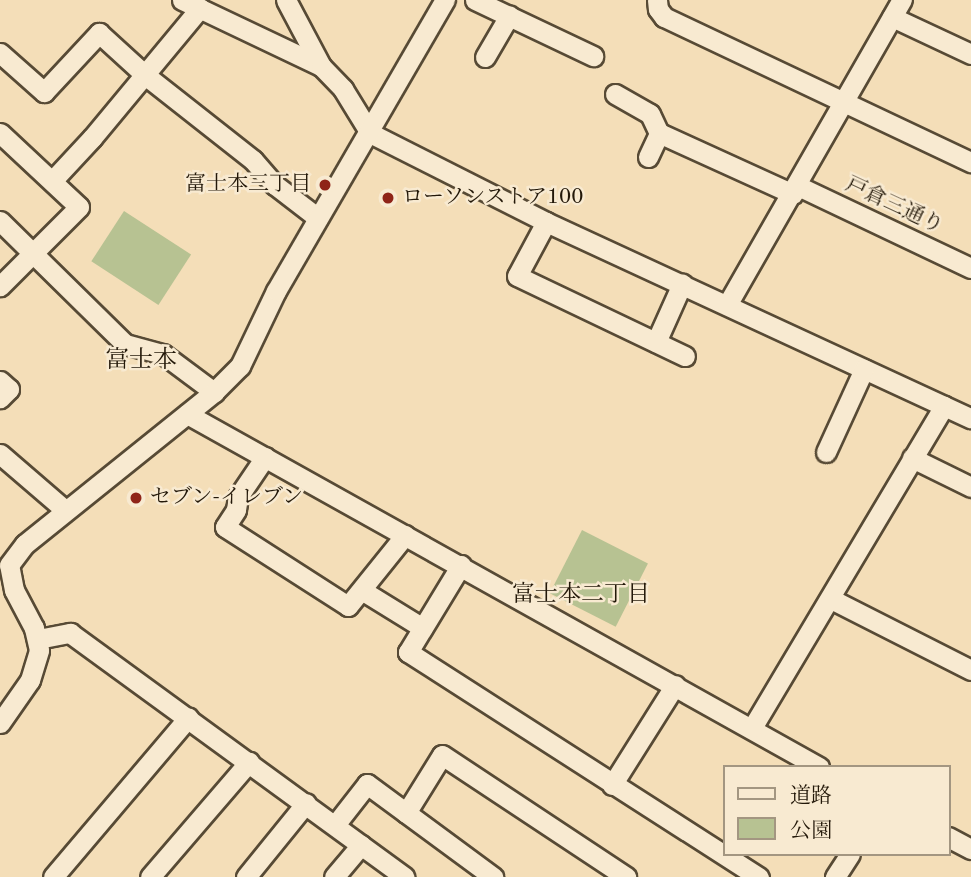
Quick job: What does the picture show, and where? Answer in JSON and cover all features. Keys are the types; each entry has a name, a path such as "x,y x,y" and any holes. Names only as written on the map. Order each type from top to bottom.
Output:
{"street":[{"path":"182,0 321,66"},
{"path":"286,0 321,66 343,89 370,133 546,222 971,418"},
{"path":"0,723 34,672 39,650 38,639 13,590 5,564 65,510 215,392 240,366 276,291 445,0"},
{"path":"475,0 593,56"},
{"path":"657,0 658,9 664,17 971,162"},
{"path":"52,180 200,8"},
{"path":"727,305 897,8 971,54"},
{"path":"485,57 509,16"},
{"path":"0,53 44,92 99,33 145,75 253,160 275,185 318,218"},
{"path":"615,94 650,114 659,133 648,157"},
{"path":"0,133 79,207 0,286"},
{"name":"戸倉三通り","path":"659,133 971,268"},
{"path":"0,221 125,344 163,354 215,392"},
{"path":"546,222 517,276 685,356"},
{"path":"656,342 681,284"},
{"path":"826,452 864,369"},
{"path":"0,381 9,389 0,398"},
{"path":"752,728 944,406"},
{"path":"187,414 816,765"},
{"path":"0,454 65,510"},
{"path":"265,457 238,497 236,510 225,527 348,606 363,591 405,535"},
{"path":"912,458 971,487"},
{"path":"461,565 408,652 722,854"},
{"path":"363,591 423,628"},
{"path":"831,599 971,670"},
{"path":"38,639 70,633 405,877"},
{"path":"612,785 675,685"},
{"path":"53,877 188,718"},
{"path":"406,813 442,755 626,877"},
{"path":"150,877 249,762"},
{"path":"335,825 368,783 493,877"},
{"path":"246,877 306,803"},
{"path":"950,838 971,849"},
{"path":"334,877 361,845"},
{"path":"725,856 759,877"},
{"path":"835,877 849,856"}],"green space":[{"path":"124,211 191,255 158,305 91,261"},
{"path":"582,530 648,564 616,627 550,593"}],"place":[{"name":"富士本三丁目","path":"325,185"},
{"name":"ローソンストア100","path":"388,198"},
{"name":"セブン-イレブン","path":"136,498"}],"district":[{"name":"富士本","path":"141,362"},
{"name":"富士本二丁目","path":"581,595"}]}
